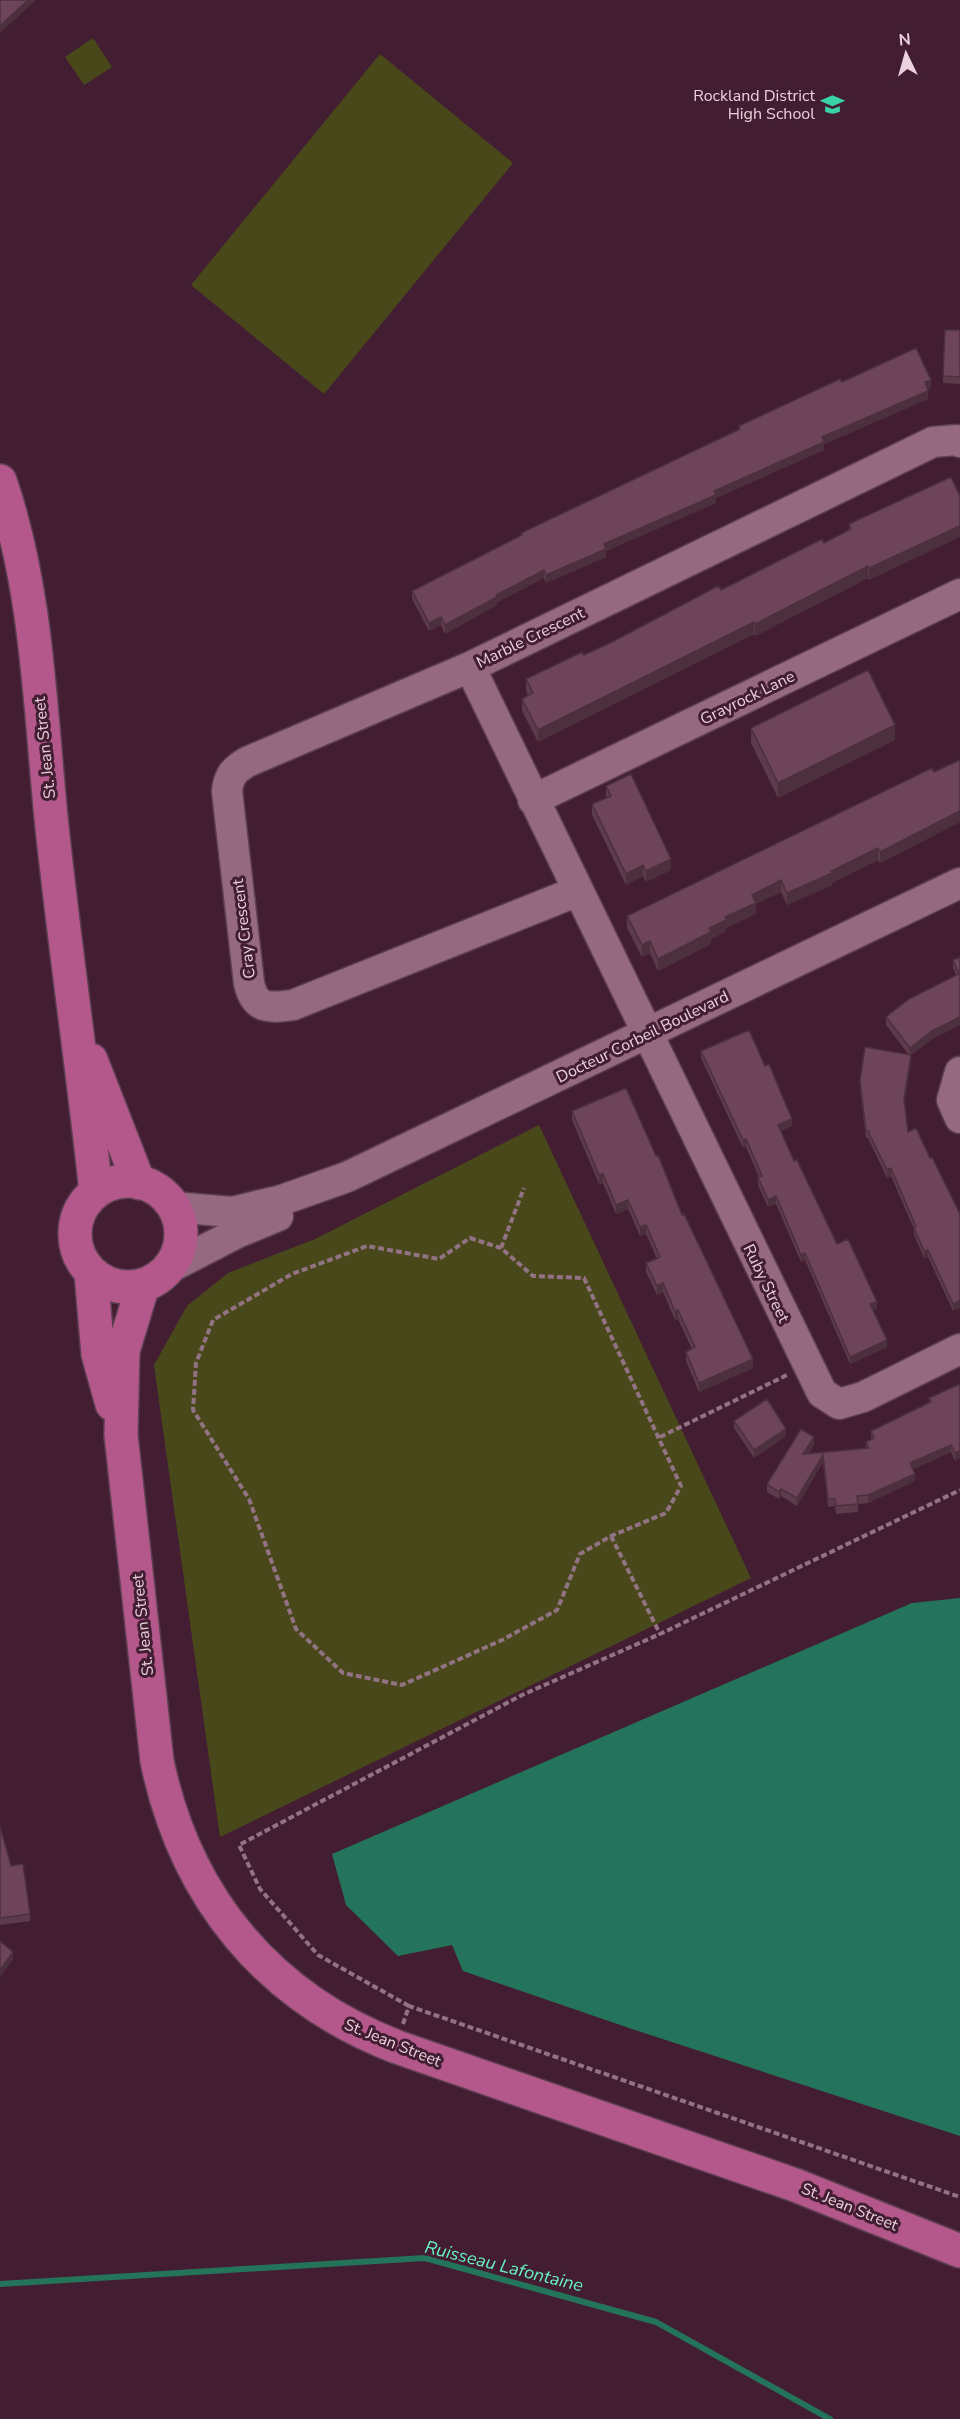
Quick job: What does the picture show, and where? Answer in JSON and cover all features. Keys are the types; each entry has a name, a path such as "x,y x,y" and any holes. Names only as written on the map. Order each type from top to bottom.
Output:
{"main road":[{"name":"St. Jean Street","path":"0,481 18,549 30,612 73,1017 96,1192 83,1205 76,1222 75,1240 80,1258 91,1273 98,1354 121,1435"},
{"name":"St. Jean Street","path":"73,1017 139,1183"},
{"path":"96,1192 109,1185 124,1182 139,1183 164,1196 173,1207"},
{"name":"St. Jean Street","path":"173,1207 180,1222 181,1238 177,1254 156,1277 123,1351 121,1435 157,1761 167,1800 183,1845 196,1874 232,1929 271,1971 327,2013 347,2025 397,2047 795,2185 960,2251"},
{"path":"91,1273 106,1283 125,1288 156,1277"}],"street":[{"name":"Marble Crescent","path":"648,1034 470,667 933,442 956,440 960,442"},
{"name":"Grayrock Lane","path":"533,800 960,594"},
{"name":"Cray Crescent","path":"470,667 247,762 234,770 229,779 227,791 251,994 257,1002 266,1006 293,1005 578,891"},
{"name":"Docteur Corbeil Boulevard","path":"173,1207 232,1212 323,1187 416,1145 960,883"},
{"name":"Ruby Street","path":"648,1034 822,1393 839,1404 863,1397 960,1349"},
{"path":"960,1072 952,1100 960,1118"},
{"name":"Docteur Corbeil Boulevard","path":"156,1277 237,1233 286,1212 323,1187"}],"path":[{"path":"501,1248 524,1188"},
{"path":"470,1238 501,1248 533,1276 584,1278 681,1486 666,1513 611,1536 580,1554 557,1610 502,1640 402,1685 343,1673 296,1629 249,1499 194,1410 196,1363 213,1320 292,1274 367,1246 439,1259 470,1238"},
{"path":"660,1437 807,1366"},
{"path":"960,1490 660,1634 522,1695 239,1845 260,1889 318,1955 409,2006 960,2198"},
{"path":"611,1536 660,1634"},
{"path":"397,2047 409,2006"}],"shaded area":[{"path":"93,38 112,67 84,85 65,57"},
{"path":"380,54 513,163 324,394 191,285"},
{"path":"539,1125 751,1578 220,1837 154,1365 187,1306 228,1273 315,1239"},
{"path":"960,1598 960,2136 463,1971 452,1945 398,1956 346,1905 332,1854 912,1603"}],"building":[{"path":"0,0 28,0 0,26"},
{"path":"945,330 960,330 960,377 943,376"},
{"path":"916,348 931,380 925,382 928,391 822,437 824,442 714,491 716,495 604,544 606,549 546,575 544,570 445,625 441,617 429,623 412,591 522,535 521,533 740,429 739,426 840,379 842,382"},
{"path":"951,477 960,496 960,526 869,568 868,566 538,730 522,699 533,693 526,679 582,652 584,655 614,641 718,586 721,590 822,539 824,543 851,529 849,524"},
{"path":"868,670 895,725 778,783 751,728"},
{"path":"960,760 960,811 880,852 878,848 831,871 832,873 787,893 781,880 752,895 756,903 725,917 726,920 709,928 711,932 658,959 650,941 642,945 627,916 932,768 934,772"},
{"path":"631,774 671,859 646,871 643,865 626,874 592,804 611,796 606,786"},
{"path":"960,957 960,1017 932,1031 910,1048 886,1017 909,999 959,974 953,960"},
{"path":"749,1030 765,1066 769,1064 792,1119 778,1125 794,1161 797,1160 837,1244 848,1239 877,1302 870,1304 887,1340 850,1357 805,1253 801,1255 776,1196 768,1200 758,1177 762,1176 746,1139 743,1140 701,1051"},
{"path":"865,1047 911,1055 904,1099 908,1132 916,1128 960,1214 960,1301 953,1304 928,1250 924,1251 891,1168 887,1170 866,1131 860,1081"},
{"path":"626,1088 656,1156 658,1155 682,1215 684,1214 753,1359 699,1383 686,1352 695,1347 663,1283 657,1286 646,1263 660,1257 646,1225 640,1227 628,1200 616,1205 603,1174 599,1175 572,1111"},
{"path":"960,1384 960,1451 955,1453 951,1445 910,1463 915,1474 868,1495 857,1496 858,1504 836,1506 835,1499 828,1499 823,1455 797,1498 781,1489 779,1492 767,1484 801,1429 814,1437 803,1454 869,1448 866,1442 874,1438 871,1431 931,1402 929,1398"},
{"path":"767,1399 786,1429 754,1450 734,1421"},
{"path":"0,1826 11,1866 23,1864 30,1914 0,1918"},
{"path":"0,1941 13,1952 0,1970"}],"waterway":[{"name":"Ruisseau Lafontaine","path":"0,2284 425,2258 656,2322 830,2419"}],"place":[{"name":"Rockland District High School","path":"833,104"}]}
